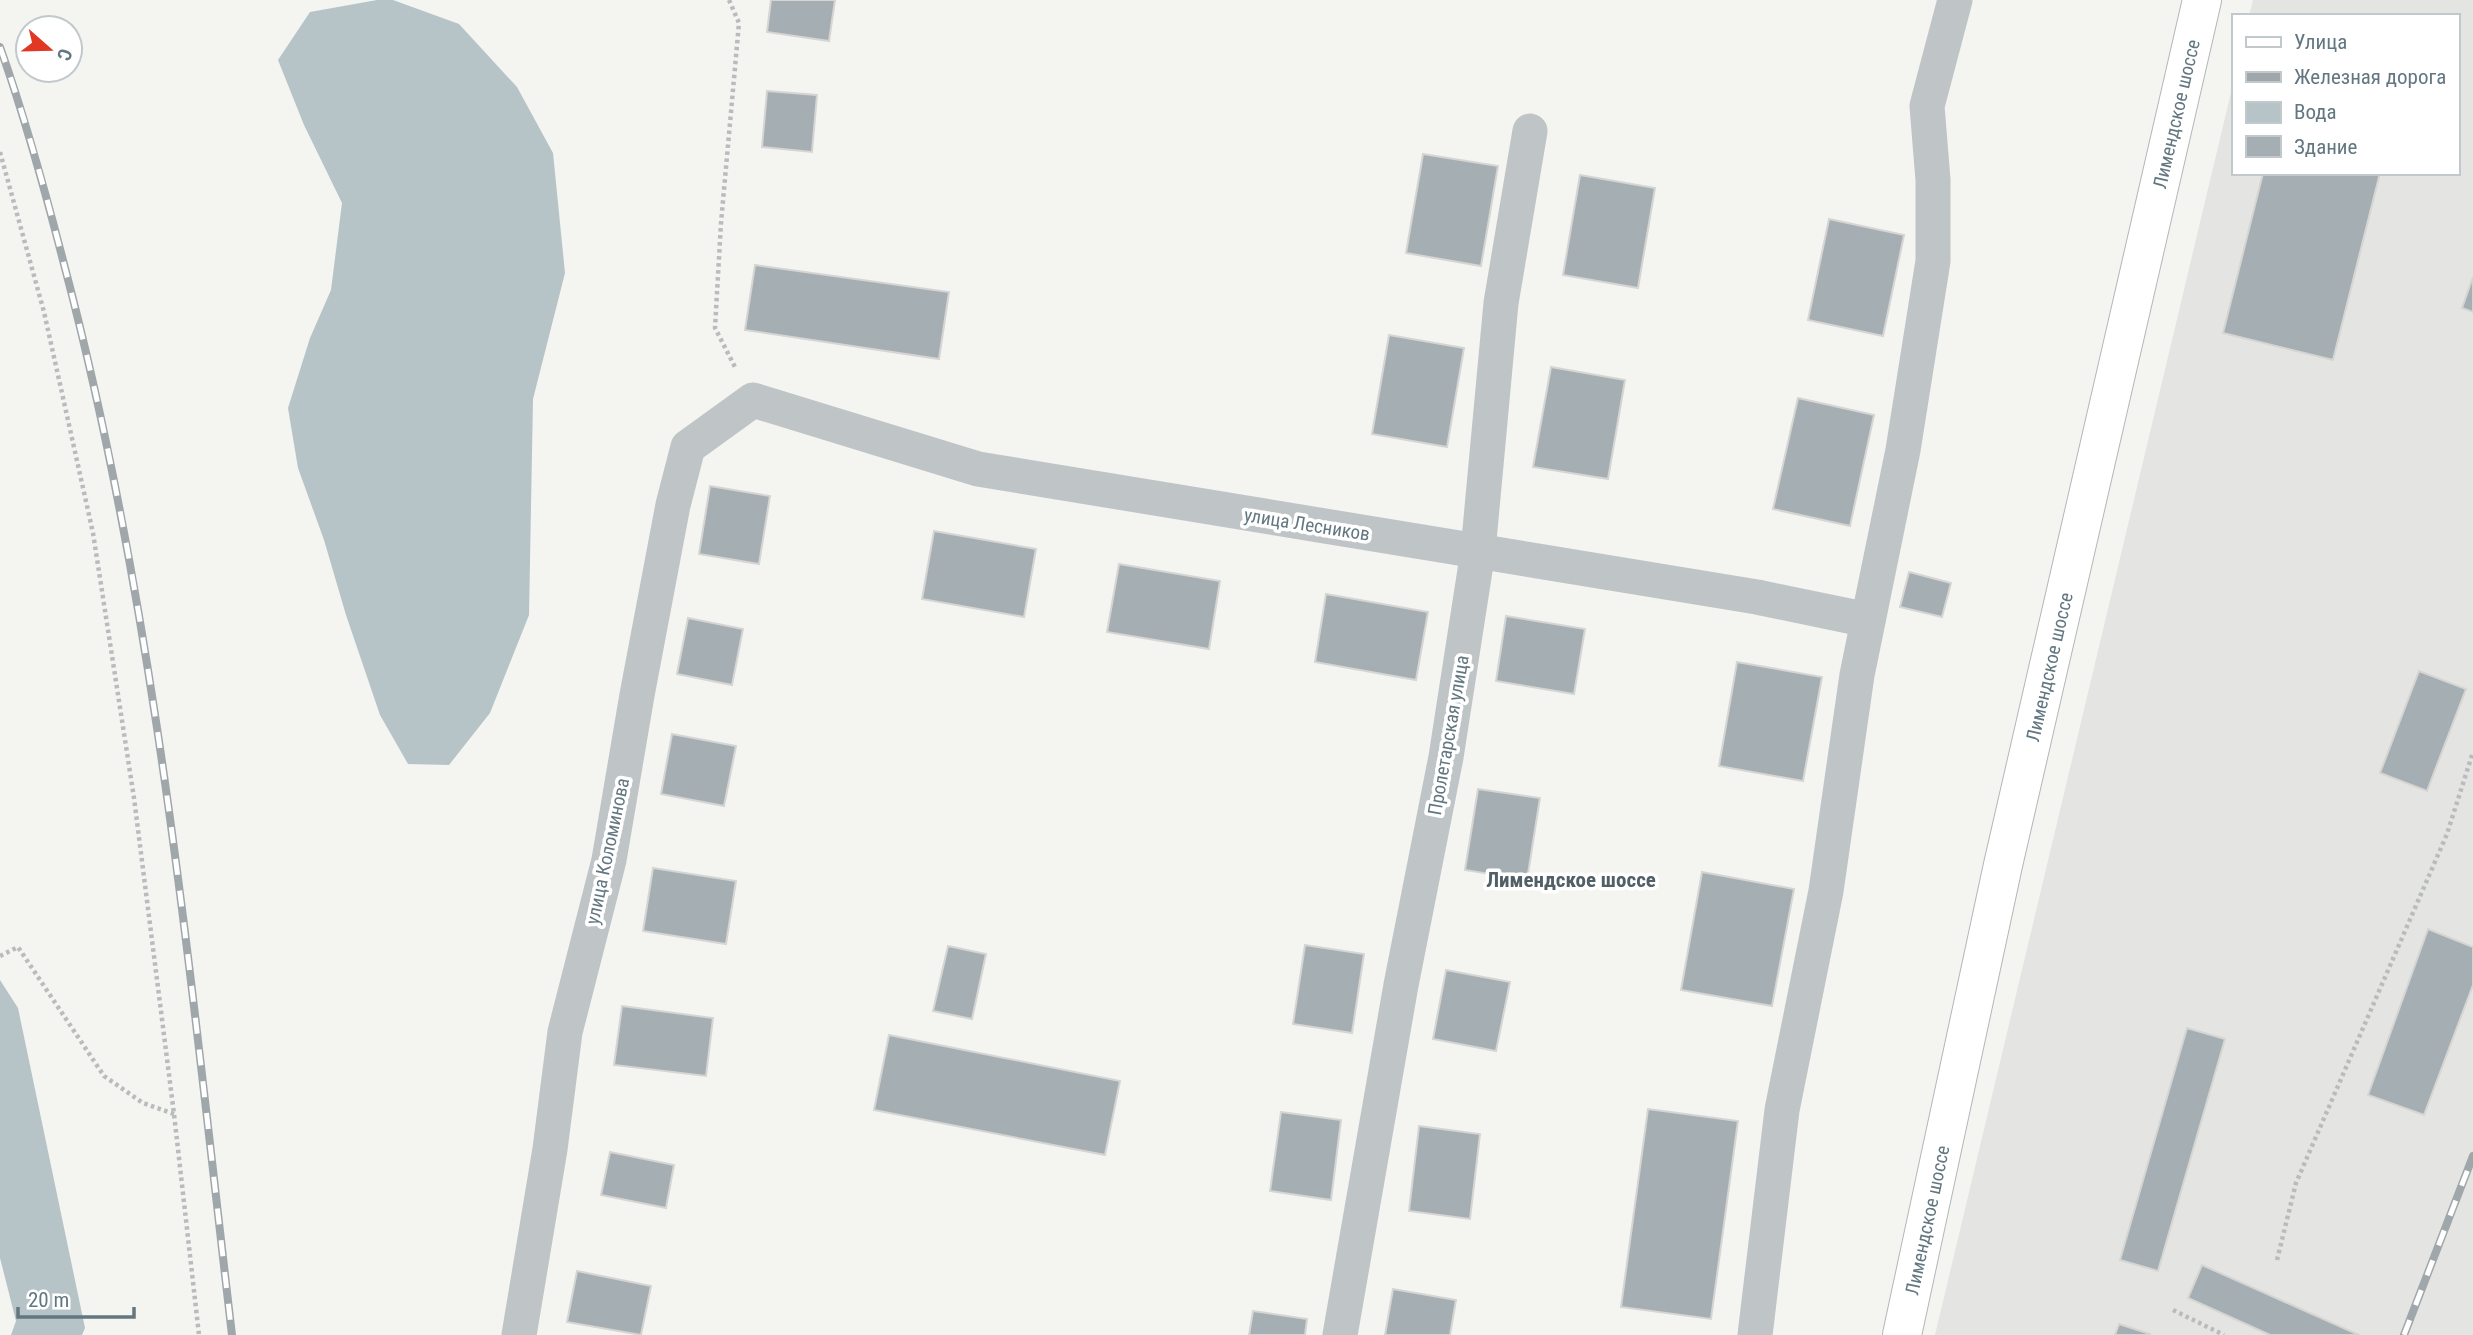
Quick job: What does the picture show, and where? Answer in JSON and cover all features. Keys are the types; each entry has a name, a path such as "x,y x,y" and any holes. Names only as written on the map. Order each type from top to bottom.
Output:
{"main road":[{"name":"Лимендское шоссе","path":"1902,1335 2003,865 2202,0"}],"street":[{"path":"1755,1335 1782,1110 1826,891 1857,676 1903,450 1933,261 1933,180 1927,106 1955,0"},
{"name":"Пролетарская улица","path":"1340,1335 1401,985 1446,757 1478,551 1501,303 1530,131"},
{"name":"улица Лесников","path":"753,400 978,469 1756,597 1868,620"},
{"name":"улица Коломинова","path":"519,1335 550,1149 565,1032 609,860 673,505 688,447 753,400"}],"path":[{"path":"729,0 739,23 721,223 715,328 753,400"},
{"path":"0,152 44,312 93,533 134,798 199,1335"},
{"path":"2277,1260 2296,1183 2447,834 2473,752"},
{"path":"0,956 18,947 104,1076 143,1103 174,1114"},
{"path":"2173,1310 2224,1335"}],"shaded area":[{"path":"2253,0 2473,0 2473,1335 1935,1335 2232,88 2232,175 2459,175 2459,14 2250,14"}],"water":[{"path":"377,0 393,0 459,24 517,87 553,153 565,273 533,399 529,615 490,713 449,765 408,764 380,715 298,468 288,408 310,338 331,290 342,203 304,125 278,60 310,12"},
{"path":"0,980 18,1008 85,1328 82,1335 11,1335 16,1321 0,1258"}],"building":[{"path":"771,0 835,0 829,41 767,32"},
{"path":"767,91 817,95 812,152 762,147"},
{"path":"1423,154 1498,166 1481,266 1406,253"},
{"path":"1580,175 1655,188 1638,288 1563,275"},
{"path":"2262,175 2379,175 2333,360 2223,333"},
{"path":"1829,219 1904,235 1883,336 1808,320"},
{"path":"755,265 949,292 939,359 745,330"},
{"path":"2473,277 2473,312 2462,308"},
{"path":"1389,335 1464,348 1447,447 1372,434"},
{"path":"1551,367 1625,380 1608,479 1533,467"},
{"path":"1798,398 1874,415 1850,526 1773,509"},
{"path":"710,486 770,496 759,564 699,554"},
{"path":"934,531 1036,549 1024,617 922,599"},
{"path":"1119,564 1220,581 1209,649 1107,632"},
{"path":"1909,572 1951,583 1942,617 1900,607"},
{"path":"1326,594 1428,612 1416,680 1315,662"},
{"path":"1506,616 1585,629 1574,694 1496,681"},
{"path":"688,618 743,629 732,685 677,674"},
{"path":"1737,662 1822,677 1803,781 1719,766"},
{"path":"2419,671 2466,689 2427,791 2380,773"},
{"path":"672,734 736,746 724,806 661,794"},
{"path":"1478,789 1540,798 1527,880 1465,870"},
{"path":"653,868 736,881 726,944 643,931"},
{"path":"1702,872 1794,889 1772,1006 1681,990"},
{"path":"2428,929 2473,947 2473,985 2424,1115 2368,1095"},
{"path":"1305,945 1364,954 1352,1033 1293,1024"},
{"path":"948,946 986,954 972,1019 933,1011"},
{"path":"1446,970 1510,982 1496,1051 1433,1039"},
{"path":"622,1006 713,1018 706,1076 614,1065"},
{"path":"2187,1028 2225,1039 2158,1271 2120,1260"},
{"path":"889,1035 1120,1081 1105,1155 874,1110"},
{"path":"1648,1109 1738,1121 1711,1319 1621,1307"},
{"path":"1281,1112 1341,1120 1331,1200 1270,1191"},
{"path":"1419,1126 1480,1134 1470,1219 1409,1211"},
{"path":"610,1152 674,1165 666,1208 601,1195"},
{"path":"2202,1265 2359,1335 2270,1335 2188,1298"},
{"path":"577,1271 651,1286 641,1335 567,1322"},
{"path":"1393,1289 1456,1300 1450,1335 1385,1335"},
{"path":"1253,1311 1307,1319 1305,1335 1249,1335"},
{"path":"2119,1324 2150,1334 2150,1335 2115,1335"}],"railway":[{"path":"0,47 35,157 65,268 97,399 124,532 167,799 232,1335"},
{"path":"2404,1335 2473,1156"}],"district":[{"name":"Лимендское шоссе","path":"1571,880"}]}
